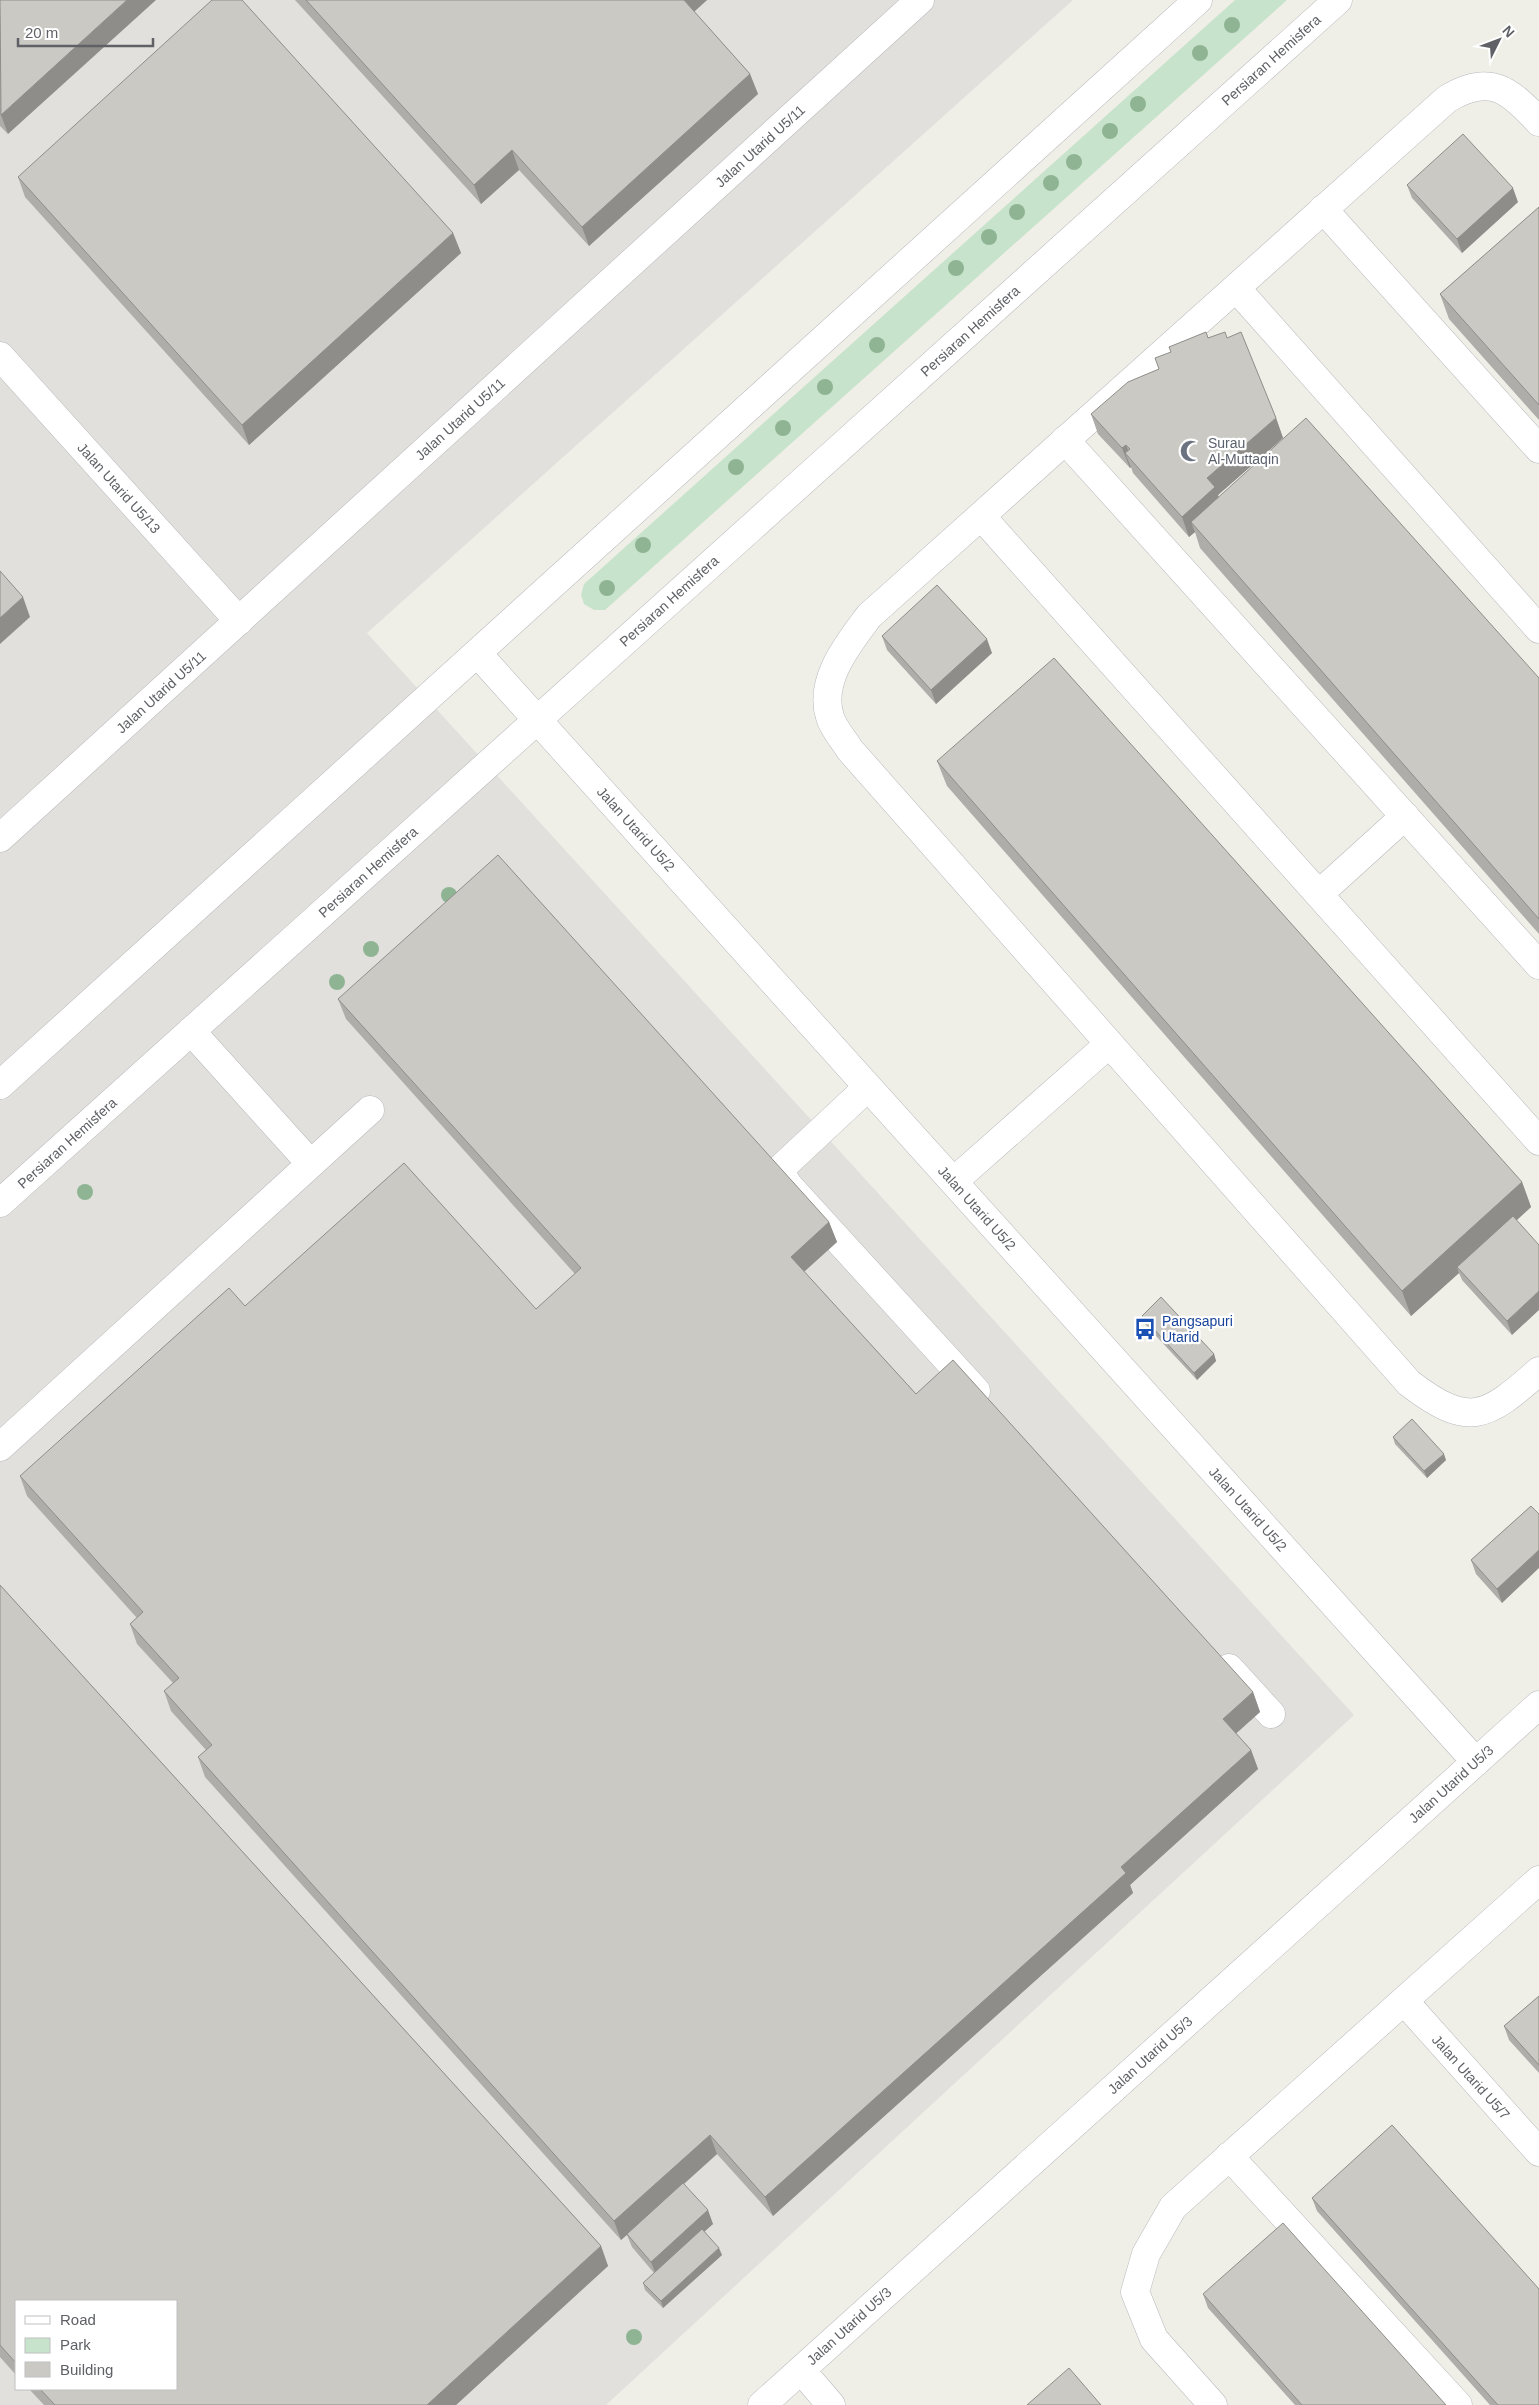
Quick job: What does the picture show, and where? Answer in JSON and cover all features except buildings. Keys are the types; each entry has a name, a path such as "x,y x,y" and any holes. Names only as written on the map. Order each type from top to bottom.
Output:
{"street":[{"name":"Jalan Utarid U5/11","path":"0,838 920,0"},
{"path":"0,1085 1198,0"},
{"name":"Persiaran Hemisfera","path":"0,1204 1338,0"},
{"path":"1539,122 1523,104 1506,91 1486,85 1465,88 1447,99 869,616 843,651 828,690 830,717 850,750 1409,1383 1436,1403 1460,1412 1479,1413 1510,1397 1539,1371"},
{"path":"1323,209 1539,449"},
{"path":"1236,288 1539,629"},
{"name":"Jalan Utarid U5/13","path":"0,356 239,621"},
{"path":"1065,440 1539,965"},
{"path":"982,516 1539,1140"},
{"name":"Jalan Utarid U5/2","path":"478,654 1476,1762"},
{"path":"1320,894 1404,816"},
{"path":"191,1031 310,1163"},
{"path":"954,1182 1109,1044"},
{"path":"868,1087 779,1170 788,1185 996,1413"},
{"path":"0,1447 370,1110"},
{"path":"1211,1648 1271,1714"},
{"name":"Jalan Utarid U5/3","path":"762,2405 1539,1705"},
{"path":"1213,2405 1154,2339 1135,2292 1146,2254 1174,2207 1404,2001 1537,1887"},
{"name":"Jalan Utarid U5/7","path":"1404,2001 1539,2152"},
{"path":"1229,2156 1458,2405"},
{"path":"800,2370 831,2405"}],"shaded area":[{"path":"0,0 1073,0 367,633 1354,1715 606,2405 0,2405"}],"green space":[{"path":"1235,0 1287,0 605,610 594,610 584,604 581,595 584,584"}],"place":[{"name":"Surau Al-Muttaqin","path":"1191,451"},
{"name":"Pangsapuri Utarid","path":"1145,1329"}]}
